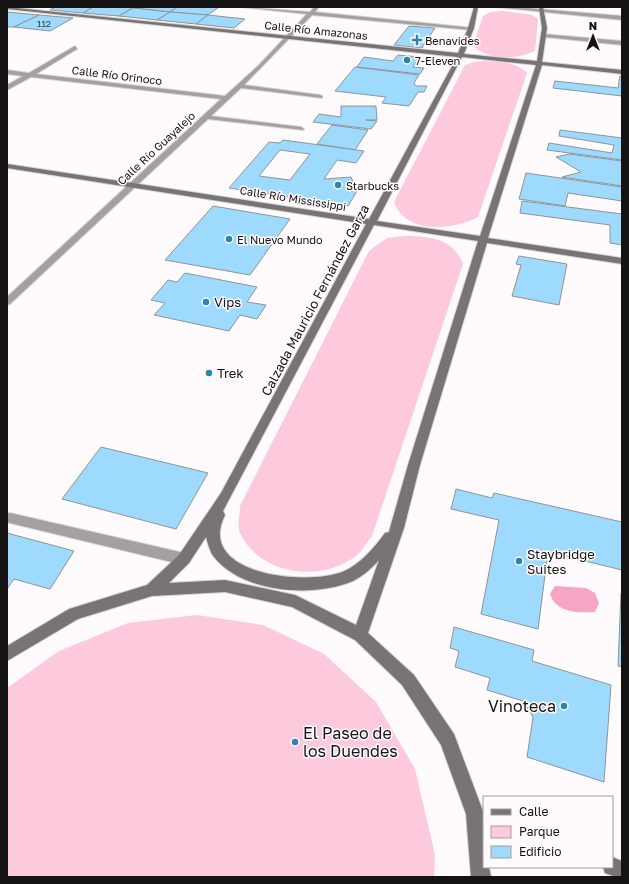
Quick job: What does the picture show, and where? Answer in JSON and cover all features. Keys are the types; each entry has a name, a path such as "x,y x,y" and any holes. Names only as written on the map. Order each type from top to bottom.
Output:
{"main road":[{"name":"Calzada Mauricio Fernández Garza","path":"152,590 184,559 226,496 300,353 372,222 460,56 471,28 476,7"},
{"name":"Calle Río Amazonas","path":"7,8 622,72"},
{"path":"466,43 466,49 469,52 484,57 509,58 535,52 545,35 542,9"},
{"path":"360,635 397,528 414,465 539,64 535,52"},
{"name":"Calle Río Mississippi","path":"7,166 622,261"},
{"path":"226,496 214,525 212,536 218,551 227,563 244,573 303,586 335,581 349,576 365,565 379,552 397,528"},
{"path":"7,654 74,614 152,590 225,586 296,601 360,635 408,680 448,740 479,816 481,877"}],"street":[{"path":"242,7 315,10 471,28"},
{"path":"498,7 542,9 622,18"},
{"name":"Calle Río Guayalejo","path":"7,302 239,86 290,37 315,10"},
{"path":"545,35 622,43"},
{"path":"7,88 75,48"},
{"name":"Calle Río Orinoco","path":"7,72 225,98"},
{"path":"239,86 320,97"},
{"path":"205,117 301,129"},
{"path":"10,518 184,559"}],"green space":[{"path":"502,11 532,15 538,19 535,51 519,56 502,57 486,54 473,46 483,16 491,12"},
{"path":"474,62 503,62 514,65 523,69 527,73 478,217 456,225 444,227 419,225 400,213 394,202 465,65"},
{"path":"405,236 439,240 447,244 459,255 463,264 372,536 357,555 343,564 310,572 293,571 277,566 262,559 249,547 240,533 240,506 369,251 387,238"},
{"path":"197,615 263,625 324,654 376,702 415,769 435,855 434,877 7,877 7,688 59,651 128,623"}],"shaded area":[{"path":"555,586 586,588 595,593 599,603 595,612 575,612 557,605 550,594"}],"building":[{"path":"55,7 93,7 83,13 50,10"},
{"path":"93,7 133,8 119,16 83,13"},
{"path":"177,7 170,12 133,8"},
{"path":"177,7 219,7 208,15 170,12"},
{"path":"133,8 170,12 157,20 119,16"},
{"path":"7,12 39,15 14,27 7,27"},
{"path":"170,12 208,15 196,24 157,20"},
{"path":"39,15 73,18 50,31 14,27"},
{"path":"208,15 245,19 234,28 196,24"},
{"path":"409,26 435,28 422,48 394,45"},
{"path":"398,55 420,57 413,67 424,68 420,74 357,67 364,57 393,61"},
{"path":"355,67 419,75 414,83 416,86 427,86 424,92 418,92 409,106 382,103 386,97 335,91"},
{"path":"620,76 622,77 622,96 553,88 555,81 618,88"},
{"path":"341,106 376,106 377,120 366,120 377,121 371,129 313,122 319,114 341,117"},
{"path":"332,125 368,130 355,150 317,144"},
{"path":"560,130 622,138 622,160 547,150 549,143 612,153 614,145 559,136"},
{"path":"283,140 364,151 356,163 337,160 324,179 351,177 357,191 348,206 229,188 269,142 280,143","holes":["280,150 310,154 290,180 259,176"]},
{"path":"569,154 622,161 622,186 562,177 581,172 556,157"},
{"path":"526,173 622,187 622,201 568,193 565,206 519,199"},
{"path":"522,201 622,214 622,245 610,243 610,225 520,213"},
{"name":"El Nuevo Mundo","path":"213,206 290,219 250,275 165,260"},
{"path":"519,256 567,264 559,305 512,296 521,265 516,264"},
{"name":"Vips","path":"185,273 257,287 247,302 266,305 257,319 240,315 229,331 154,315 165,303 151,300 168,280 177,282"},
{"path":"101,447 208,473 176,529 62,499"},
{"name":"Staybridge Suites","path":"456,489 492,498 494,493 622,522 622,570 548,552 538,629 481,614 499,520 451,509"},
{"path":"7,533 74,551 50,589 14,579 7,589"},
{"path":"622,593 622,667 618,666"},
{"path":"454,627 534,650 532,661 611,685 604,782 527,757 533,717 523,701 487,690 490,678 455,667 459,651 450,648"}],"place":[{"name":"Benavides","path":"417,40"},
{"name":"7-Eleven","path":"407,60"},
{"name":"Starbucks","path":"338,185"},
{"name":"El Nuevo Mundo","path":"229,239"},
{"name":"Vips","path":"206,302"},
{"name":"Trek","path":"209,373"},
{"name":"Staybridge Suites","path":"519,561"},
{"name":"Vinoteca","path":"564,706"},
{"name":"El Paseo de los Duendes","path":"295,742"}]}
